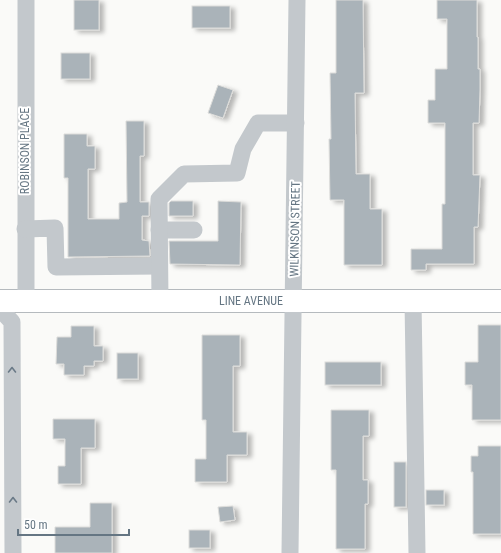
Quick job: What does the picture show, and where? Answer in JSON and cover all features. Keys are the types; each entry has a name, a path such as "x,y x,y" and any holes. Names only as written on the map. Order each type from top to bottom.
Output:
{"main road":[{"name":"LINE AVENUE","path":"0,306 26,301 501,301"}],"street":[{"name":"ROBINSON PLACE","path":"26,0 26,301"},
{"name":"WILKINSON STREET","path":"290,553 297,0"},
{"path":"160,301 159,199 184,174 237,173 243,149 258,123 296,123"},
{"path":"25,229 55,228 56,267 159,266"},
{"path":"159,230 194,230"},
{"path":"413,301 417,553"},
{"path":"0,306 12,322 13,553"}],"building":[{"path":"74,0 99,0 99,30 74,30"},
{"path":"336,0 363,0 364,93 355,93 356,174 370,174 370,209 382,209 382,265 344,265 344,200 330,200 330,73 336,73"},
{"path":"437,0 477,0 478,69 480,69 480,89 479,123 473,123 473,175 480,175 478,227 474,227 474,264 426,264 426,270 411,270 411,249 442,249 442,204 445,204 445,123 428,123 428,100 435,100 435,69 447,69 447,19 437,19"},
{"path":"192,6 230,6 230,28 192,28"},
{"path":"61,53 90,53 90,79 61,79"},
{"path":"218,85 233,90 223,118 208,113"},
{"path":"126,121 144,121 144,156 140,156 140,202 149,202 149,216 142,216 142,240 149,241 150,256 68,257 68,178 64,178 64,134 87,134 87,146 95,146 95,169 88,169 88,219 119,219 119,203 127,202"},
{"path":"171,201 193,201 193,216 169,216 169,203"},
{"path":"218,201 241,202 240,265 170,264 169,241 218,241"},
{"path":"478,325 501,325 501,420 472,420 472,385 465,385 465,362 478,362"},
{"path":"71,326 94,326 94,346 103,346 103,361 94,361 94,366 84,366 84,375 64,375 64,364 56,364 57,337 71,337"},
{"path":"202,335 240,335 240,366 233,366 233,432 247,432 247,455 227,455 227,482 195,482 195,459 206,459 206,420 202,420"},
{"path":"117,353 138,353 138,379 117,379"},
{"path":"325,362 381,362 381,385 325,385"},
{"path":"331,410 369,410 369,436 363,436 363,480 368,480 368,504 365,504 365,549 336,549 336,470 331,470"},
{"path":"53,419 95,419 95,448 81,448 81,484 58,484 58,466 65,466 65,439 53,439"},
{"path":"478,446 501,446 501,534 473,534 473,472 471,472 471,456 478,456"},
{"path":"394,462 406,462 406,507 394,507"},
{"path":"426,490 444,490 444,505 426,505"},
{"path":"90,503 112,503 112,553 55,553 55,527 90,527"},
{"path":"233,506 235,520 220,522 218,507"},
{"path":"189,530 210,530 210,548 189,548"}]}
